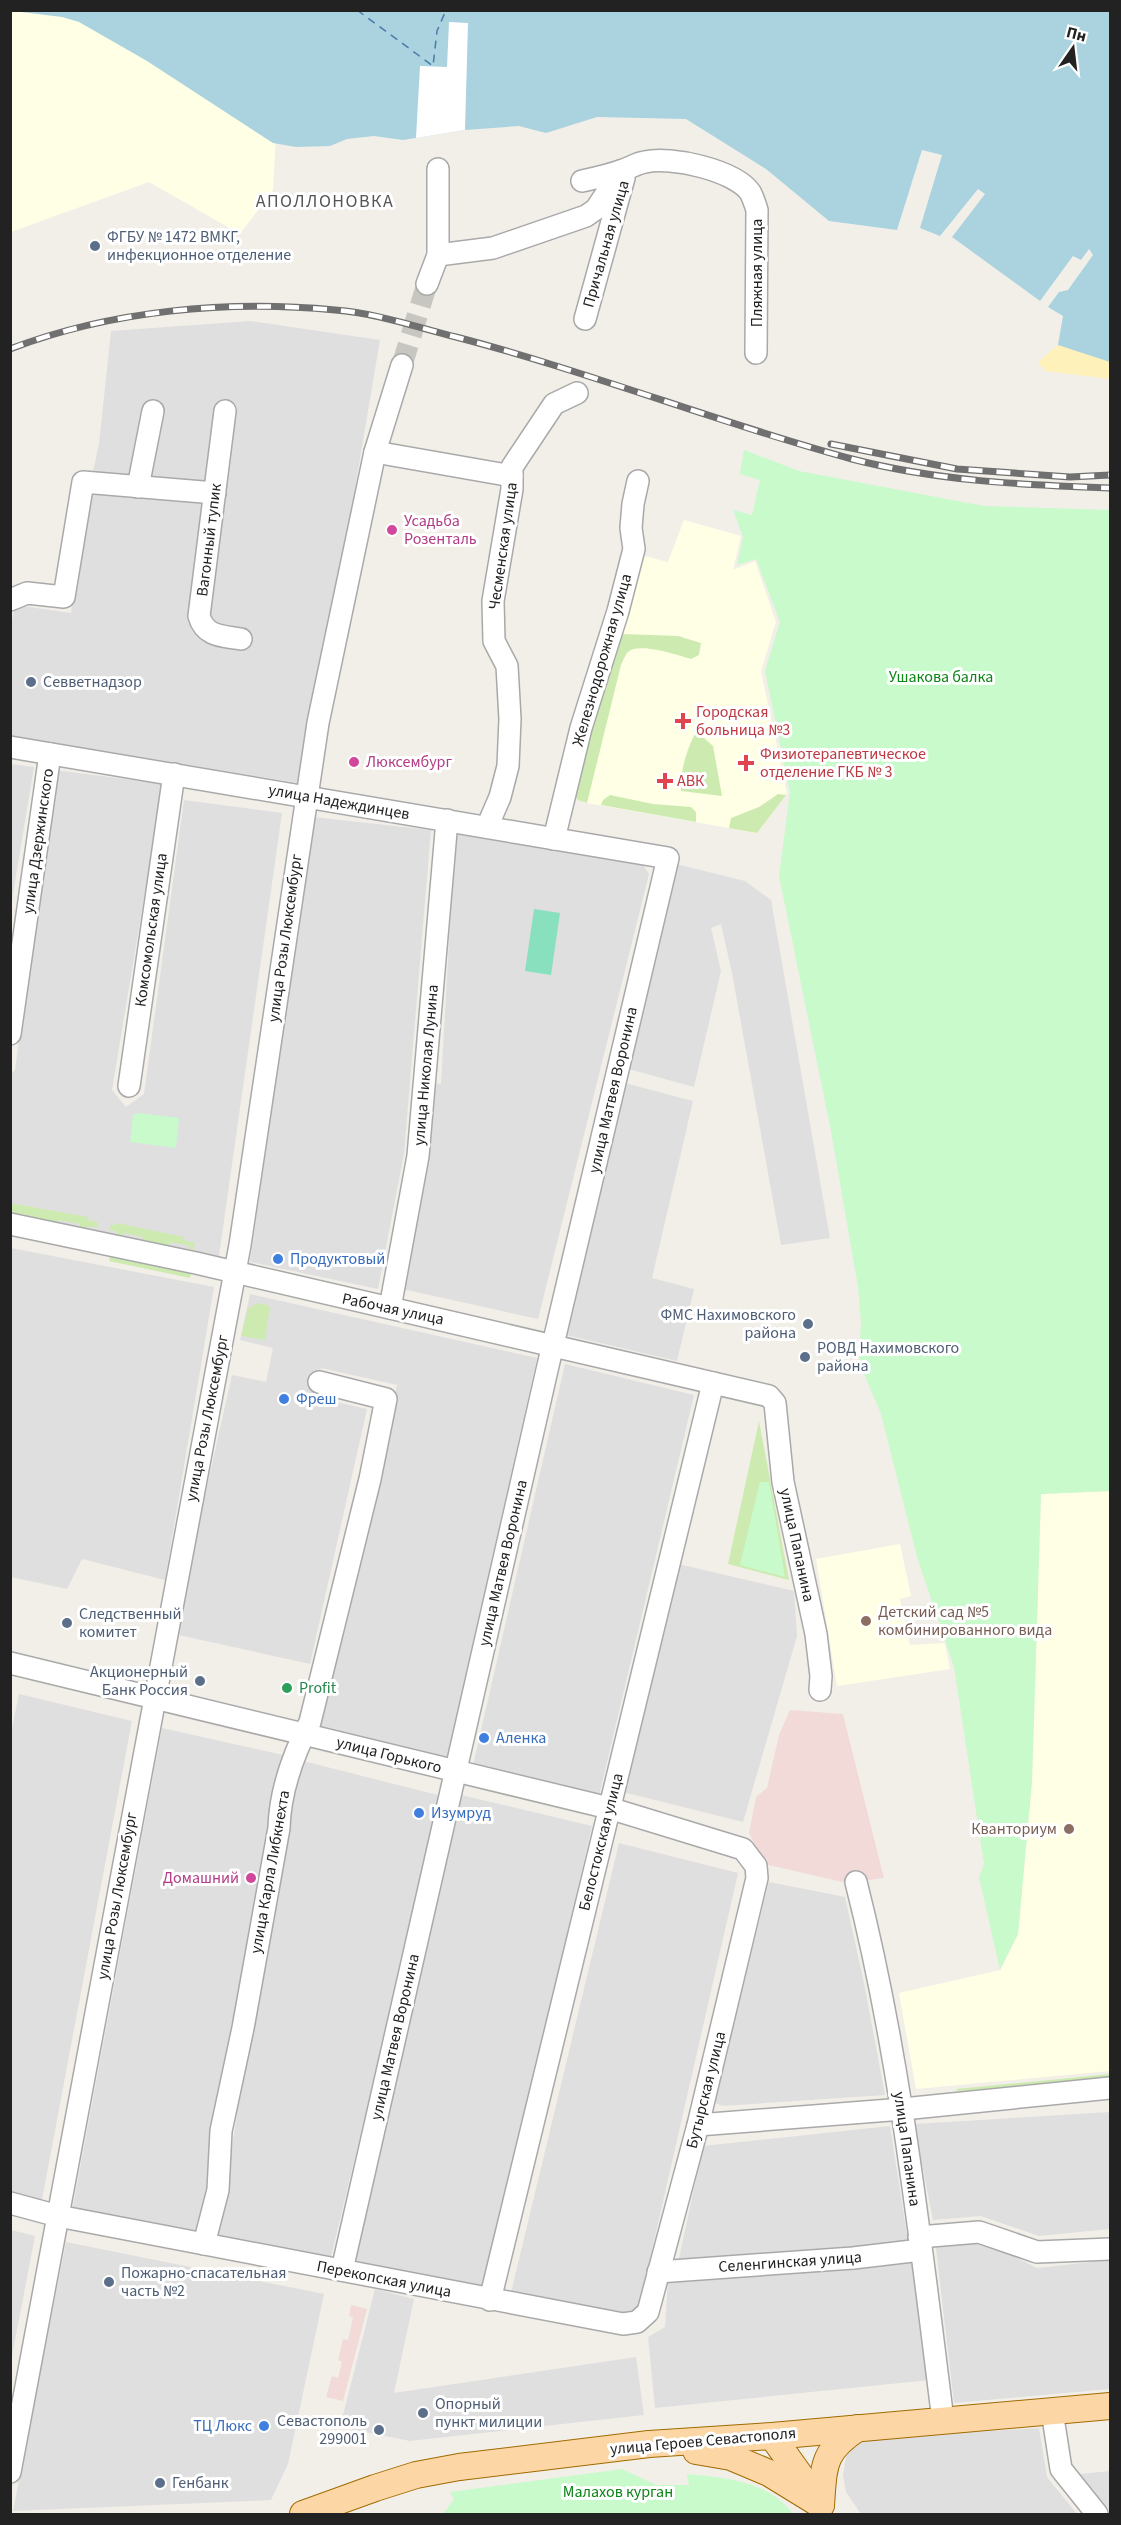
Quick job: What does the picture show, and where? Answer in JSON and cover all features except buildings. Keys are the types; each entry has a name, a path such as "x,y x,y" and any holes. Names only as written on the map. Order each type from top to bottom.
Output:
{"main road":[{"name":"улица Героев Севастополя","path":"303,2514 416,2475 459,2468 649,2444 772,2436 1110,2406"},
{"path":"825,2510 824,2465 838,2440 858,2428"},
{"path":"772,2436 825,2510"},
{"path":"649,2444 731,2457 769,2473 825,2510"}],"street":[{"name":"Пляжная улица","path":"582,182 644,162 684,161 742,184 749,192 757,210 756,353"},
{"path":"427,284 438,255 438,169"},
{"name":"Причальная улица","path":"438,255 493,248 586,216 596,209 624,170"},
{"name":"Причальная улица","path":"585,319 624,170"},
{"name":"улица Розы Люксембург","path":"10,2472 235,1273 318,723 375,452 402,365"},
{"name":"Чесменская улица","path":"487,827 500,797 508,766 510,719 507,666 494,641 493,602 512,467 554,404 577,393"},
{"path":"138,487 153,411"},
{"name":"Вагонный тупик","path":"225,411 200,616 205,628 211,634 242,639"},
{"path":"375,452 512,476"},
{"name":"Железнодорожная улица","path":"554,839 581,728 618,611 634,549 633,504 638,481"},
{"path":"10,600 27,592 64,597 83,482 215,493"},
{"name":"улица Надеждинцев","path":"10,747 668,858"},
{"name":"улица Дзержинского","path":"10,1034 50,754"},
{"name":"Комсомольская улица","path":"129,1086 174,774"},
{"name":"улица Николая Лунина","path":"390,1308 418,1156 447,820"},
{"name":"улица Матвея Воронина","path":"342,2270 553,1345 668,858"},
{"name":"Рабочая улица","path":"10,1224 553,1345 768,1396 773,1401"},
{"name":"улица Карла Либкнехта","path":"204,2244 218,2190 220,2131 243,2028 275,1852 280,1807 295,1752 310,1722 370,1479 386,1399 319,1382"},
{"name":"Белостокская улица","path":"490,2300 712,1383"},
{"name":"улица Папанина","path":"773,1401 783,1482 816,1634 821,1676 820,1690"},
{"name":"улица Горького","path":"10,1663 609,1809 744,1849 756,1866"},
{"name":"Бутырская улица","path":"648,2312 698,2125 757,1878 756,1866"},
{"name":"улица Папанина","path":"856,1882 880,1980 903,2109 943,2420"},
{"path":"698,2125 903,2109 1110,2088"},
{"name":"Перекопская улица","path":"10,2203 58,2216 623,2324 637,2322 648,2312"},
{"name":"Селенгинская улица","path":"658,2272 853,2258 979,2232 1036,2252 1110,2249"},
{"path":"1052,2411 1060,2469 1097,2514"}],"shaded area":[{"path":"11,11 52,11 80,15 276,136 273,190 240,234 149,182 11,232"},
{"path":"251,321 380,340 305,784 11,736 10,631 15,605 71,613 88,494 99,444 111,331"},
{"name":"Городская больница №3","path":"684,520 741,536 733,570 755,561 776,622 761,671 787,793 757,833 587,803 578,800 574,790 628,612 641,555 668,562"},
{"path":"10,764 34,767 11,906"},
{"path":"55,770 163,784 112,1090 126,1107 144,1094 184,800 282,813 219,1256 11,1221 11,1074 15,1070"},
{"path":"313,817 431,830 404,1154 378,1289 250,1262"},
{"path":"455,834 642,863 649,874 538,1319 402,1289 432,1083 441,1084"},
{"path":"676,864 745,881 771,900 830,1238 781,1245 732,973 721,924 711,928 721,971 694,1087 625,1068"},
{"path":"621,1082 693,1101 652,1278 694,1289 677,1361 566,1335"},
{"path":"11,1248 214,1287 165,1580 82,1559 67,1589 11,1577"},
{"path":"250,1294 537,1358 447,1757 320,1729 397,1385 321,1368 315,1397 367,1409 310,1664 174,1634 232,1375 266,1382 273,1348 240,1340"},
{"path":"565,1364 694,1395 599,1796 473,1765"},
{"name":"Кванториум","path":"1110,1491 1110,2071 916,2089 899,1993 1000,1970 1018,1934 1032,1781 1041,1494"},
{"name":"Детский сад №5 комбинированного вида","path":"900,1544 911,1596 900,1599 910,1645 945,1643 950,1669 837,1686 816,1559"},
{"path":"674,1563 794,1591 797,1636 743,1822 619,1791"},
{"path":"19,1694 132,1721 41,2205 11,2198 10,1738"},
{"path":"790,1710 843,1714 884,1878 847,1883 764,1864 749,1833 756,1797 767,1788 779,1735"},
{"path":"162,1728 288,1756 210,2182 195,2237 72,2211"},
{"path":"295,1759 442,1796 329,2265 217,2242 286,1803"},
{"path":"461,1795 592,1826 484,2291 352,2261"},
{"path":"619,1843 738,1873 638,2311 623,2318 510,2297"},
{"path":"769,1882 845,1897 885,2095 722,2106 716,2103 715,2097"},
{"path":"1110,2112 1110,2229 1039,2236 981,2216 933,2220 914,2124"},
{"path":"890,2126 909,2248 678,2263 703,2146"},
{"path":"10,2230 35,2236 11,2361"},
{"path":"975,2237 1037,2268 1110,2260 1110,2389 954,2403 935,2240"},
{"path":"66,2242 324,2294 288,2464 271,2500 13,2511"},
{"path":"916,2257 930,2380 655,2408 648,2337 665,2327 668,2280"},
{"path":"375,2289 414,2299 394,2393 636,2357 644,2415 410,2441 340,2427"},
{"path":"351,2305 367,2309 343,2401 326,2397 332,2376 338,2378 342,2362 338,2360 343,2339 348,2340 353,2318 349,2316"},
{"path":"1039,2428 1047,2477 1077,2514 861,2514 846,2492 843,2475 846,2457 857,2439"},
{"path":"1110,2471 1110,2511 1080,2474"}],"green space":[{"name":"Ушакова балка","path":"744,450 799,471 984,506 1110,510 1110,1491 1041,1494 1032,1781 1018,1934 1000,1970 979,1877 984,1864 954,1667 917,1557 881,1414 859,1362 861,1322 858,1287 831,1131 779,876 790,792 765,671 780,622 756,559 737,565 743,537 733,510 752,515 760,480 740,474"},
{"path":"621,634 678,636 701,643 699,655 691,659 658,650 640,648 627,653 621,665 587,803 578,800 574,795 574,790"},
{"path":"695,734 713,746 722,796 681,791 684,762"},
{"path":"778,794 786,795 757,833 729,828 731,818 759,807"},
{"path":"610,795 653,804 691,807 696,812 696,822 601,805 603,800"},
{"path":"534,909 560,913 551,975 525,971"},
{"path":"138,1113 179,1118 176,1148 130,1142 133,1115"},
{"path":"10,1203 88,1217 88,1220 98,1222 97,1228 87,1226 86,1230 79,1229 80,1224 59,1220 58,1225 32,1220 33,1216 15,1213 11,1216"},
{"path":"117,1223 184,1237 184,1240 195,1243 193,1250 189,1249 190,1246 171,1242 169,1246 124,1233 122,1237 117,1236 118,1232 110,1230 111,1224 117,1225"},
{"path":"111,1252 192,1270 190,1278 109,1261"},
{"path":"257,1303 270,1306 265,1340 241,1336 248,1309"},
{"path":"759,1421 789,1580 728,1564"},
{"path":"760,1482 769,1482 785,1577 740,1565"},
{"path":"1110,2074 1110,2079 958,2091 956,2089"},
{"name":"Малахов курган","path":"622,2469 656,2485 689,2485 687,2474 731,2479 758,2487 771,2494 793,2514 443,2514 454,2499 450,2492"}],"sand":[{"path":"1058,345 1102,357 1110,356 1110,379 1045,371 1038,362"}],"water":[{"path":"13,11 1110,11 1110,362 1058,345 1063,316 1048,307 1059,292 1068,290 1093,255 1089,249 1081,260 1073,256 1040,301 952,237 985,194 978,189 940,236 920,228 942,155 922,150 897,230 829,221 766,169 686,119 597,117 546,133 519,126 465,130 403,140 374,136 347,139 330,146 296,147 273,143 147,61 79,22 62,17"}],"pier":[{"path":"449,22 468,23 465,130 416,138 420,66 447,67"}],"ferry route":[{"path":"357,10 433,66 437,31 446,10"}],"tunnel":[{"path":"402,365 427,284"}],"railway":[{"path":"10,349 89,325 170,311 253,306 294,307 366,314 506,351 753,430 852,459 916,472 980,481 1110,488"},
{"path":"831,444 957,469 1070,477 1110,475"}],"place":[{"name":"ФГБУ № 1472 ВМКГ, инфекционное отделение","path":"95,246"},
{"name":"Усадьба Розенталь","path":"392,530"},
{"name":"Севветнадзор","path":"31,682"},
{"name":"Городская больница №3","path":"683,721"},
{"name":"Люксембург","path":"354,762"},
{"name":"Физиотерапевтическое отделение ГКБ № 3","path":"746,763"},
{"name":"АВК","path":"665,781"},
{"name":"Продуктовый","path":"278,1259"},
{"name":"ФМС Нахимовского района","path":"808,1324"},
{"name":"РОВД Нахимовского района","path":"805,1357"},
{"name":"Фреш","path":"284,1399"},
{"name":"Детский сад №5 комбинированного вида","path":"866,1621"},
{"name":"Следственный комитет","path":"67,1623"},
{"name":"Акционерный Банк Россия","path":"200,1681"},
{"name":"Profit","path":"287,1688"},
{"name":"Аленка","path":"484,1738"},
{"name":"Изумруд","path":"419,1813"},
{"name":"Кванториум","path":"1069,1829"},
{"name":"Домашний","path":"251,1878"},
{"name":"Пожарно-спасательная часть №2","path":"109,2282"},
{"name":"Опорный пункт милиции","path":"423,2413"},
{"name":"ТЦ Люкс","path":"264,2426"},
{"name":"Севастополь 299001","path":"379,2430"},
{"name":"Генбанк","path":"160,2483"}],"district":[{"name":"АПОЛЛОНОВКА","path":"325,201"}]}
